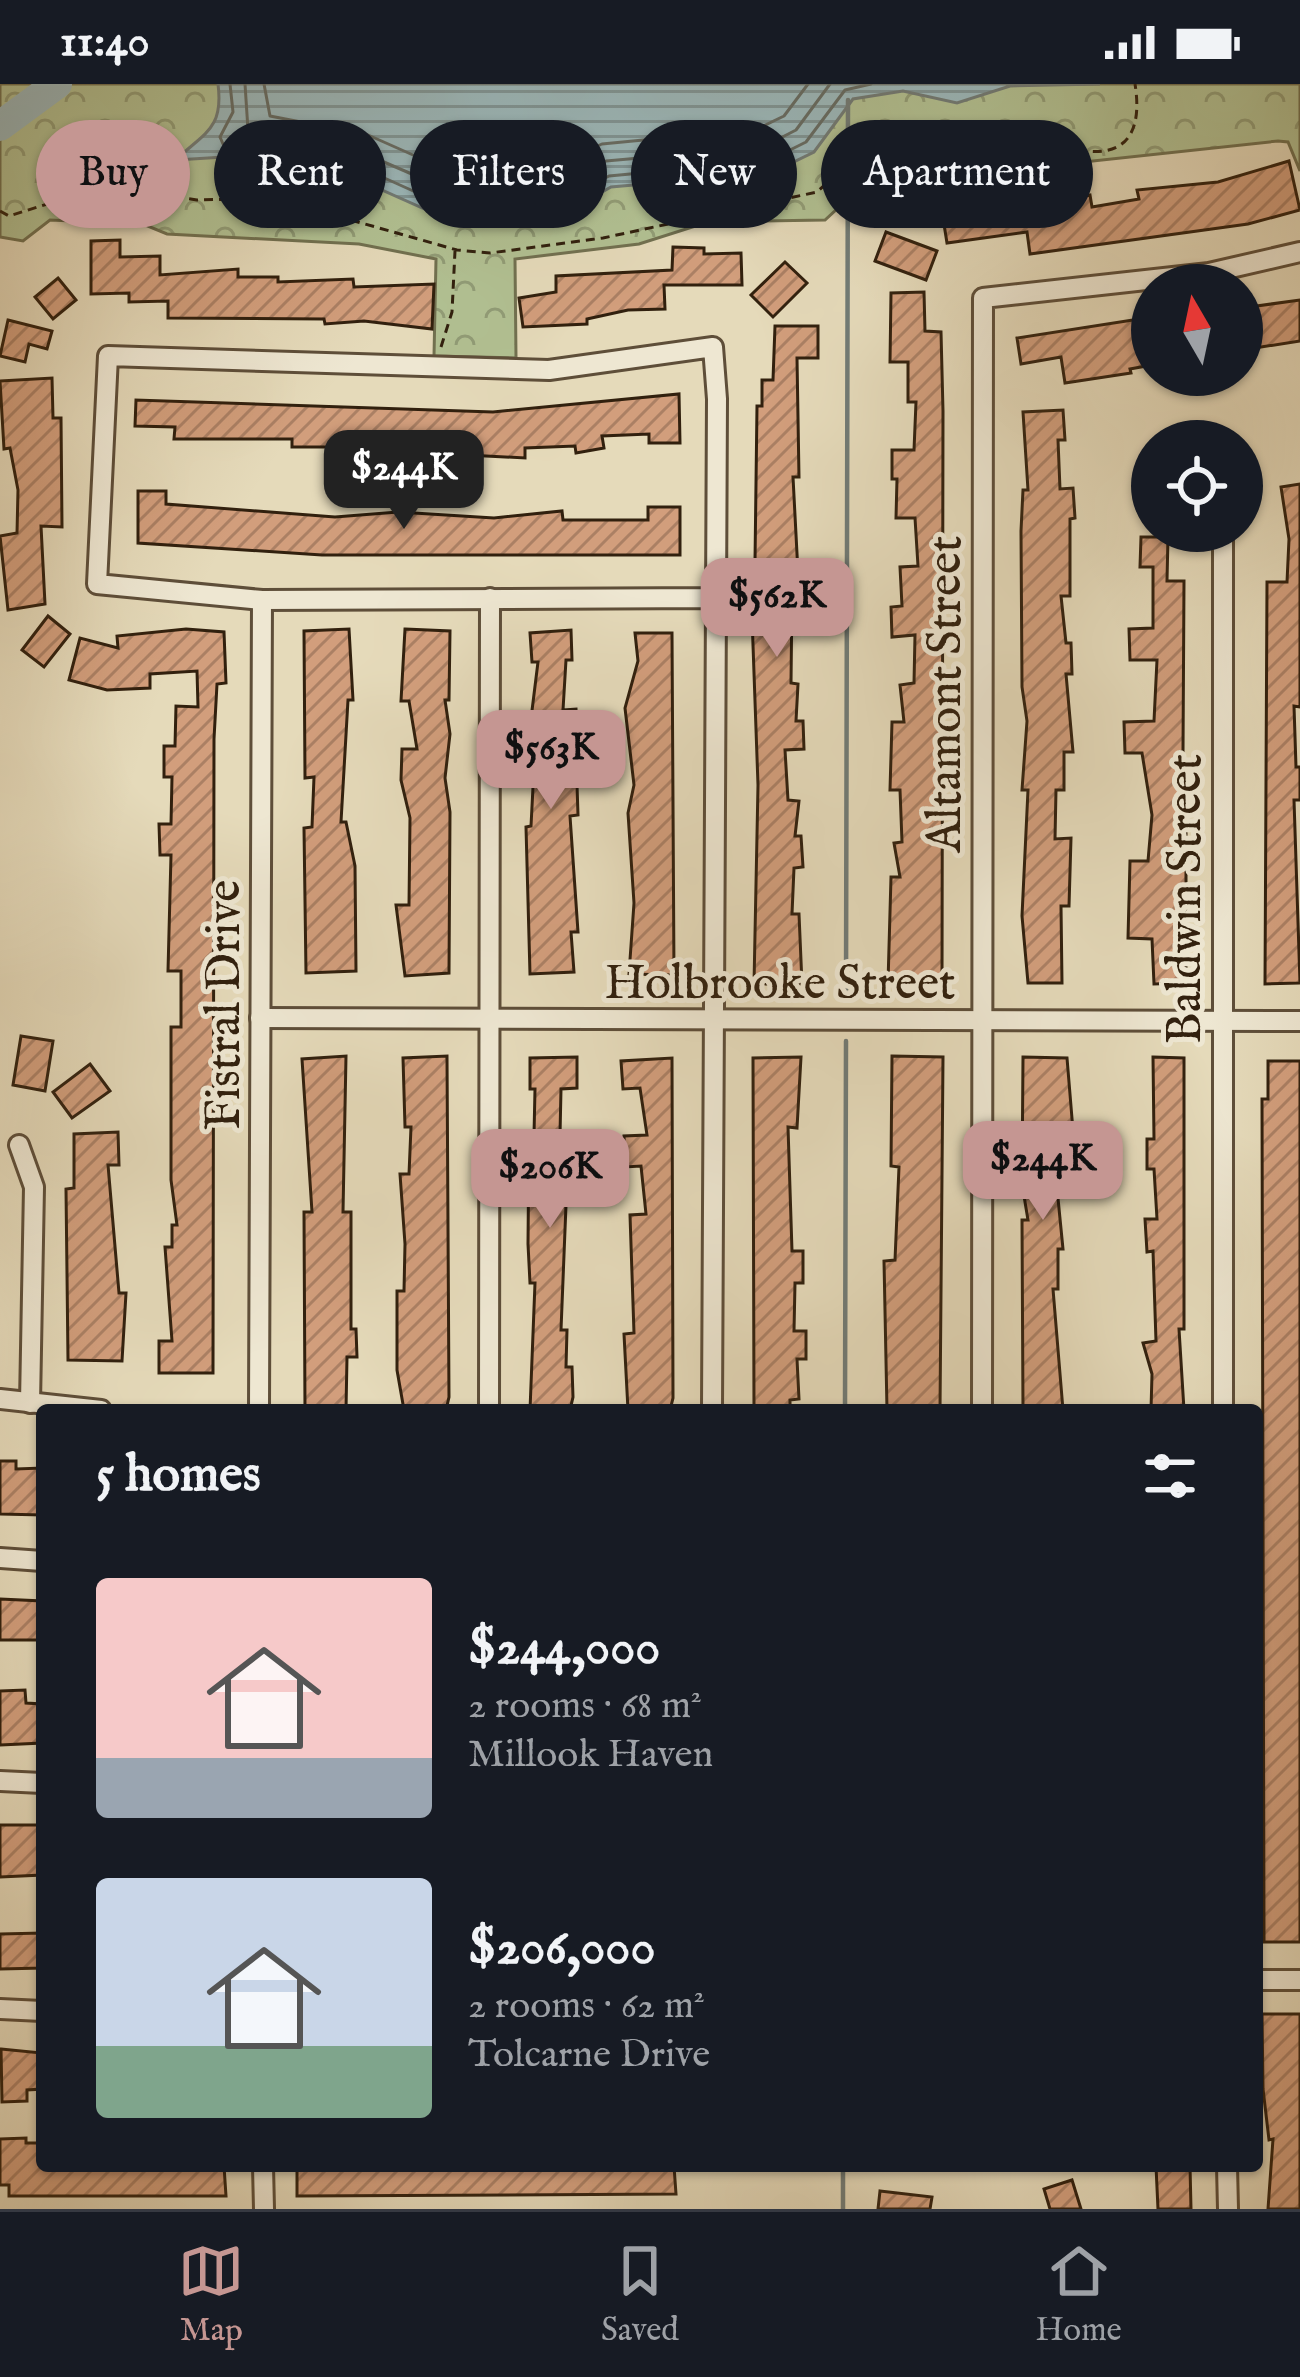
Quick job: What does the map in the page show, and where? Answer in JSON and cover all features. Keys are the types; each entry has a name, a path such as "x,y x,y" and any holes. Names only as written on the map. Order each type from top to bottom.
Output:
{"street":[{"name":"Altamont Street","path":"982,1404 983,298 1209,273 1300,253"},
{"path":"712,1404 712,1019 713,598 713,347 549,370 108,356 97,584 262,600 713,598"},
{"name":"Baldwin Street","path":"1223,552 1223,1404"},
{"path":"489,1404 490,598"},
{"name":"Fistral Drive","path":"259,1404 262,600"},
{"name":"Holbrooke Street","path":"260,1018 1300,1021"},
{"path":"19,1145 34,1187 30,1403"},
{"path":"0,1399 40,1404"},
{"path":"0,1558 36,1561"},
{"path":"0,1781 36,1783"},
{"path":"1263,1980 1300,1980"},
{"path":"0,2009 36,2011"},
{"path":"263,2172 264,2209"},
{"path":"1227,2172 1228,2209"}],"path":[{"path":"0,211 10,216 89,191 121,189 197,200 273,198 455,249 490,253 603,238 817,192 854,157 908,160 936,173 962,170 1021,136 1043,135 1085,151 1106,149 1132,137 1138,126 1135,84"},
{"path":"440,370 441,333 452,312 455,249"}],"green space":[{"path":"0,84 1300,84 1300,171 1288,142 1278,141 1093,161 1093,120 821,120 821,220 797,220 797,120 631,120 631,228 689,228 639,244 515,259 516,358 434,356 436,259 359,244 167,234 153,228 190,228 190,120 36,120 36,228 40,228 23,241 0,237"}],"water":[{"path":"218,84 1100,84 1010,86 957,103 903,91 853,99 838,120 821,120 821,142 797,160 797,120 631,120 631,185 607,189 607,120 410,120 410,202 386,192 386,120 214,120"},
{"path":"214,121 214,158 190,159 190,148"}],"building":[{"path":"1289,161 1300,210 1248,224 1030,254 1027,232 947,243 945,228 1093,228 1093,207 1139,199 1137,190 1218,182"},
{"path":"886,232 937,251 926,280 875,261"},
{"path":"120,240 120,257 160,256 160,275 238,269 238,277 278,277 278,282 353,279 354,287 434,284 432,329 364,321 325,324 324,319 168,318 168,301 129,302 129,293 91,294 91,241"},
{"path":"673,247 704,248 704,254 741,253 742,285 664,285 665,309 628,310 587,319 587,324 523,327 519,298 556,292 556,276 672,270"},
{"path":"785,262 807,283 773,317 751,295"},
{"path":"58,278 76,300 53,319 35,297"},
{"path":"924,292 925,331 941,332 942,983 888,983 891,877 900,877 894,843 902,842 900,790 890,790 892,722 904,722 900,685 914,683 915,635 892,637 891,607 902,606 900,567 918,566 915,518 896,518 897,479 892,479 892,450 914,450 916,402 908,402 908,362 890,362 891,293"},
{"path":"1300,300 1300,341 1263,347 1263,305"},
{"path":"8,320 52,331 47,349 29,344 25,362 0,356"},
{"path":"1131,320 1131,373 1065,383 1061,357 1021,364 1017,338"},
{"path":"775,326 818,326 818,358 797,358 799,477 793,477 799,592 792,592 791,683 798,684 796,721 803,721 804,749 785,750 788,800 799,801 795,836 801,836 803,867 794,868 792,914 799,914 802,984 754,984 758,785 750,561 755,561 757,406 762,406 762,380 773,380"},
{"path":"52,378 53,418 61,418 62,527 41,526 45,604 8,610 0,536 17,533 18,490 10,448 4,449 0,381"},
{"path":"679,394 680,443 649,443 649,434 602,436 604,448 576,453 575,446 525,448 525,458 448,454 448,447 292,447 292,439 174,439 175,427 135,426 136,400 493,412"},
{"path":"1063,410 1065,440 1058,440 1060,489 1073,488 1075,518 1070,519 1070,596 1061,596 1066,643 1071,643 1072,674 1066,674 1073,752 1064,752 1064,790 1056,790 1055,839 1071,838 1069,906 1061,906 1062,983 1028,983 1022,916 1028,790 1022,790 1027,721 1022,687 1021,531 1023,490 1028,490 1023,412"},
{"path":"1300,484 1300,707 1294,706 1300,800 1294,800 1300,983 1265,984 1267,582 1287,582 1289,539 1281,487"},
{"path":"138,491 166,491 166,504 335,517 398,512 494,518 562,511 563,520 648,520 648,507 680,507 680,555 322,555 138,543"},
{"path":"1140,552 1168,552 1167,581 1184,581 1183,751 1179,752 1186,797 1186,983 1154,984 1152,939 1128,938 1130,861 1148,861 1152,815 1142,753 1125,753 1124,722 1154,721 1157,660 1130,660 1129,629 1153,628 1153,567 1140,567"},
{"path":"48,616 70,634 44,667 22,650"},
{"path":"186,629 224,632 226,683 217,684 214,739 213,1373 159,1373 159,1341 172,1341 165,1247 172,1247 172,1225 177,1225 171,1180 171,1027 181,1027 181,971 168,971 171,855 160,855 159,824 171,824 172,777 164,777 164,746 175,746 176,706 198,707 197,671 150,674 150,688 107,690 69,680 80,638 118,648 117,636"},
{"path":"349,629 353,700 348,700 341,822 346,822 355,866 356,971 306,973 304,828 312,827 314,777 305,778 304,631"},
{"path":"405,629 450,631 445,778 450,812 449,973 405,976 396,905 409,905 410,818 401,780 402,749 417,749 409,701 401,701"},
{"path":"571,630 572,660 566,660 563,710 576,709 577,736 562,737 570,785 577,785 578,815 570,816 578,932 571,932 574,972 530,974 526,827 531,826 533,787 527,751 538,662 532,662 530,633"},
{"path":"635,633 672,633 674,975 629,974 634,903 628,813 634,785 625,708 638,661"},
{"path":"21,1036 53,1041 45,1091 13,1085"},
{"path":"346,1056 343,1212 351,1212 351,1329 356,1329 357,1357 347,1357 346,1404 305,1404 304,1212 312,1212 302,1059"},
{"path":"447,1056 447,1404 403,1404 397,1370 397,1291 404,1291 405,1244 400,1174 409,1174 411,1127 405,1127 403,1058"},
{"path":"892,1056 943,1057 940,1404 887,1404 884,1261 895,1260 899,1167 891,1166"},
{"path":"577,1057 577,1088 561,1089 560,1135 572,1135 574,1205 566,1205 561,1330 567,1330 571,1404 530,1404 535,1283 530,1283 528,1244 529,1135 534,1135 535,1089 530,1089 530,1058"},
{"path":"801,1057 797,1128 788,1127 792,1251 803,1251 803,1283 795,1283 794,1331 806,1331 806,1359 797,1359 799,1399 790,1404 754,1404 753,1058"},
{"path":"1023,1057 1067,1058 1076,1167 1055,1168 1063,1249 1058,1249 1058,1289 1053,1289 1063,1404 1023,1404 1022,1220 1028,1220 1022,1184"},
{"path":"1153,1057 1184,1058 1184,1329 1179,1329 1184,1404 1151,1404 1152,1374 1143,1343 1156,1341 1153,1251 1147,1252 1145,1219 1157,1219 1154,1169 1147,1169 1147,1139 1154,1139"},
{"path":"672,1058 672,1404 628,1404 624,1334 634,1333 630,1215 646,1214 641,1166 625,1167 624,1136 647,1135 640,1088 623,1089 621,1061"},
{"path":"1268,1061 1300,1061 1300,1942 1264,1942 1262,1099 1268,1099"},
{"path":"90,1064 110,1091 72,1118 53,1092"},
{"path":"118,1132 119,1165 108,1165 119,1293 126,1293 122,1361 68,1360 66,1189 74,1188 74,1134"},
{"path":"0,1461 16,1461 16,1469 36,1468 36,1515 0,1514"},
{"path":"0,1599 36,1601 36,1640 0,1640"},
{"path":"25,1690 26,1703 36,1704 36,1743 0,1745 0,1691"},
{"path":"0,1825 36,1825 36,1875 0,1877"},
{"path":"36,1933 36,1968 0,1969 0,1934"},
{"path":"1263,2014 1300,2014 1300,2209 1268,2209 1273,2139 1269,2140"},
{"path":"1,2049 36,2052 36,2089 27,2090 27,2101 2,2102"},
{"path":"26,2138 26,2143 36,2143 36,2172 224,2172 226,2196 9,2196 9,2185 0,2185 0,2139"},
{"path":"297,2172 674,2172 676,2194 297,2196"},
{"path":"1156,2172 1190,2172 1191,2209 1158,2209"},
{"path":"1072,2180 1081,2209 1050,2209 1044,2189"},
{"path":"880,2191 932,2197 930,2209 878,2209"}],"waterway":[{"path":"0,126 57,84"},
{"path":"846,995 848,100"},
{"path":"845,1404 846,1041"},
{"path":"843,2172 843,2209"}]}
